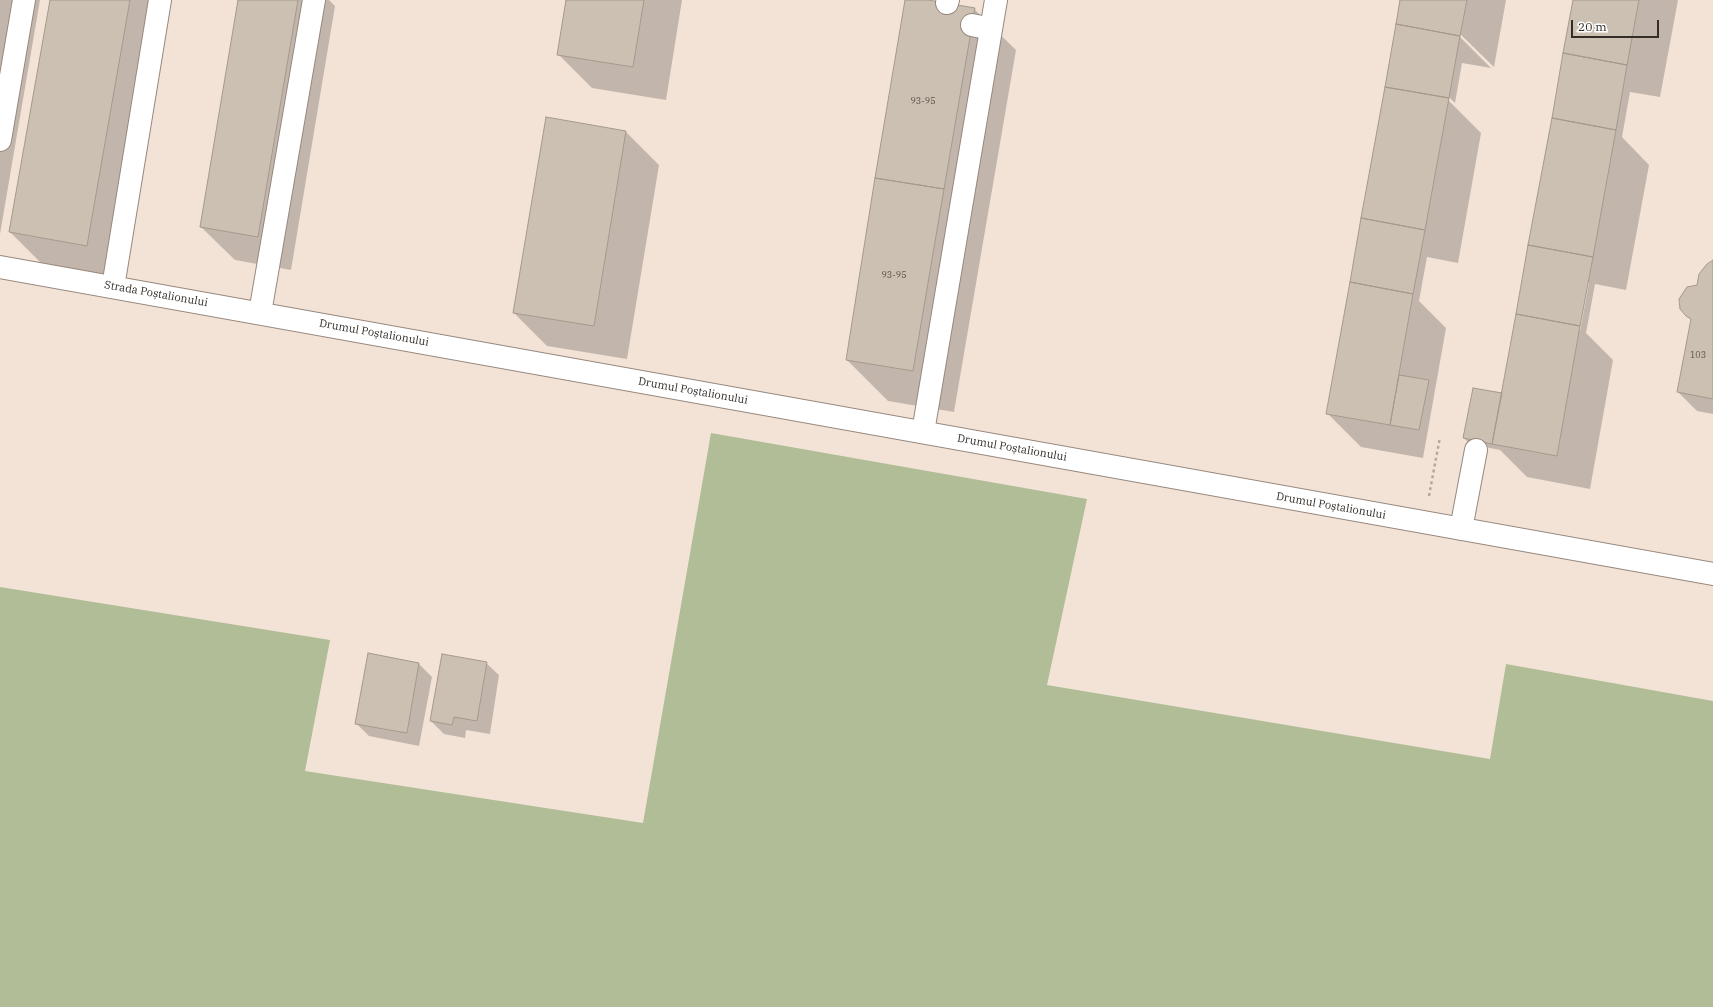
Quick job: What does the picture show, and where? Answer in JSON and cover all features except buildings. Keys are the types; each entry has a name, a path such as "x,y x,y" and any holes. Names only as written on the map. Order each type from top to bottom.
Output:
{"street":[{"path":"0,140 24,0"},
{"path":"113,287 160,0"},
{"path":"260,313 314,0"},
{"path":"923,432 981,27 996,0"},
{"name":"Strada Poștalionului","path":"0,267 311,322"},
{"name":"Drumul Poștalionului","path":"311,322 1713,574"},
{"path":"1461,529 1476,450"}],"path":[{"path":"1424,522 1440,437"}],"green space":[{"path":"711,433 1087,499 1047,685 1490,759 1506,664 1713,701 1713,1007 0,1007 0,587 330,640 305,771 643,823"}]}
